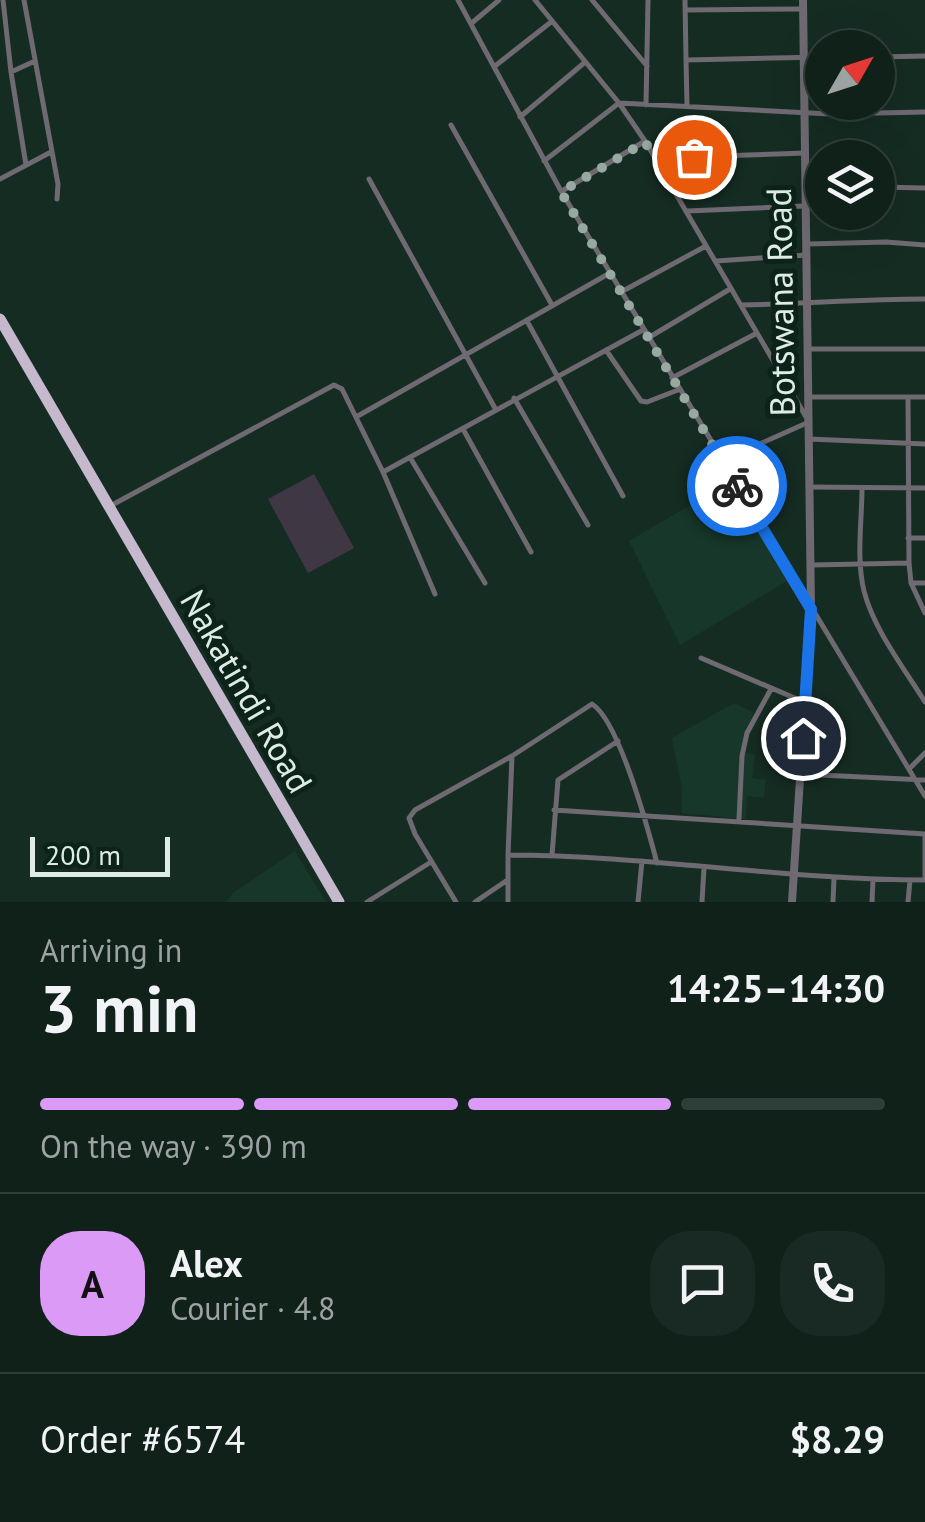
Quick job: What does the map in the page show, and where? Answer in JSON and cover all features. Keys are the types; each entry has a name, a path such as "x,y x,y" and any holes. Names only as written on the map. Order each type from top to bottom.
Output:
{"highway":[{"name":"Nakatindi Road","path":"1,324 340,902"}],"street":[{"path":"4,0 26,165"},
{"path":"24,0 58,184 57,200"},
{"path":"458,0 473,22 543,162 925,796"},
{"path":"473,22 499,0"},
{"path":"535,0 619,103 645,142 809,422 755,446 726,468"},
{"path":"592,0 647,66"},
{"path":"646,105 648,0"},
{"path":"686,0 687,107"},
{"path":"752,0 752,9"},
{"path":"685,10 803,5"},
{"name":"Botswana Road","path":"803,5 805,58"},
{"path":"494,66 552,22"},
{"path":"895,57 925,56"},
{"path":"686,60 805,58"},
{"path":"11,72 35,61"},
{"path":"520,117 584,63"},
{"path":"543,162 619,103 770,108 805,113"},
{"path":"895,112 925,112"},
{"path":"451,125 553,306"},
{"path":"561,192 645,142"},
{"path":"0,179 51,152"},
{"path":"655,158 805,153"},
{"path":"369,179 496,410"},
{"path":"895,188 925,188"},
{"path":"687,211 805,206"},
{"name":"Botswana Road","path":"792,902 811,609 808,230"},
{"path":"808,244 925,245"},
{"path":"620,292 706,246"},
{"path":"714,262 808,256"},
{"path":"356,418 610,273"},
{"path":"648,338 730,289"},
{"path":"741,305 925,299"},
{"path":"527,321 624,496"},
{"path":"383,472 643,330"},
{"path":"672,378 758,334"},
{"path":"808,349 925,348"},
{"path":"606,350 641,401 678,390"},
{"path":"109,506 329,385 342,389 383,472 435,594"},
{"path":"808,397 925,397"},
{"path":"908,397 908,563 911,583 925,613"},
{"path":"514,398 588,525"},
{"path":"463,429 532,552"},
{"path":"809,439 925,444"},
{"path":"411,459 485,583"},
{"path":"809,488 925,488"},
{"path":"862,488 860,563 871,610 925,702"},
{"path":"908,538 925,538"},
{"path":"811,565 908,563"},
{"path":"911,583 925,583"},
{"path":"701,658 806,702"},
{"path":"912,682 925,681"},
{"path":"739,821 747,733 771,689"},
{"path":"456,902 409,818 415,810 512,756 592,704 600,710 618,741 645,815 657,863"},
{"path":"552,855 558,780 618,741"},
{"path":"910,768 925,752"},
{"path":"508,902 512,756"},
{"path":"800,774 925,780"},
{"path":"508,855 552,855 834,878 925,880 925,834 554,810"},
{"path":"368,902 431,862"},
{"path":"638,902 642,862"},
{"path":"702,902 704,868"},
{"path":"833,902 834,878"},
{"path":"872,902 873,880"},
{"path":"908,902 910,880"},
{"path":"475,902 506,881"}],"shaded area":[{"path":"314,474 354,548 308,573 268,499"},
{"path":"728,483 787,581 680,645 629,541"},
{"path":"734,703 753,712 742,753 755,754 752,778 766,780 764,798 747,796 746,819 682,813 682,789 672,738"},
{"path":"295,851 326,902 226,902 233,893"}],"way so far":[{"path":"694,157 655,158 645,142 561,192 737,486"}],"route":[{"path":"737,486 811,609 803,738"}]}
